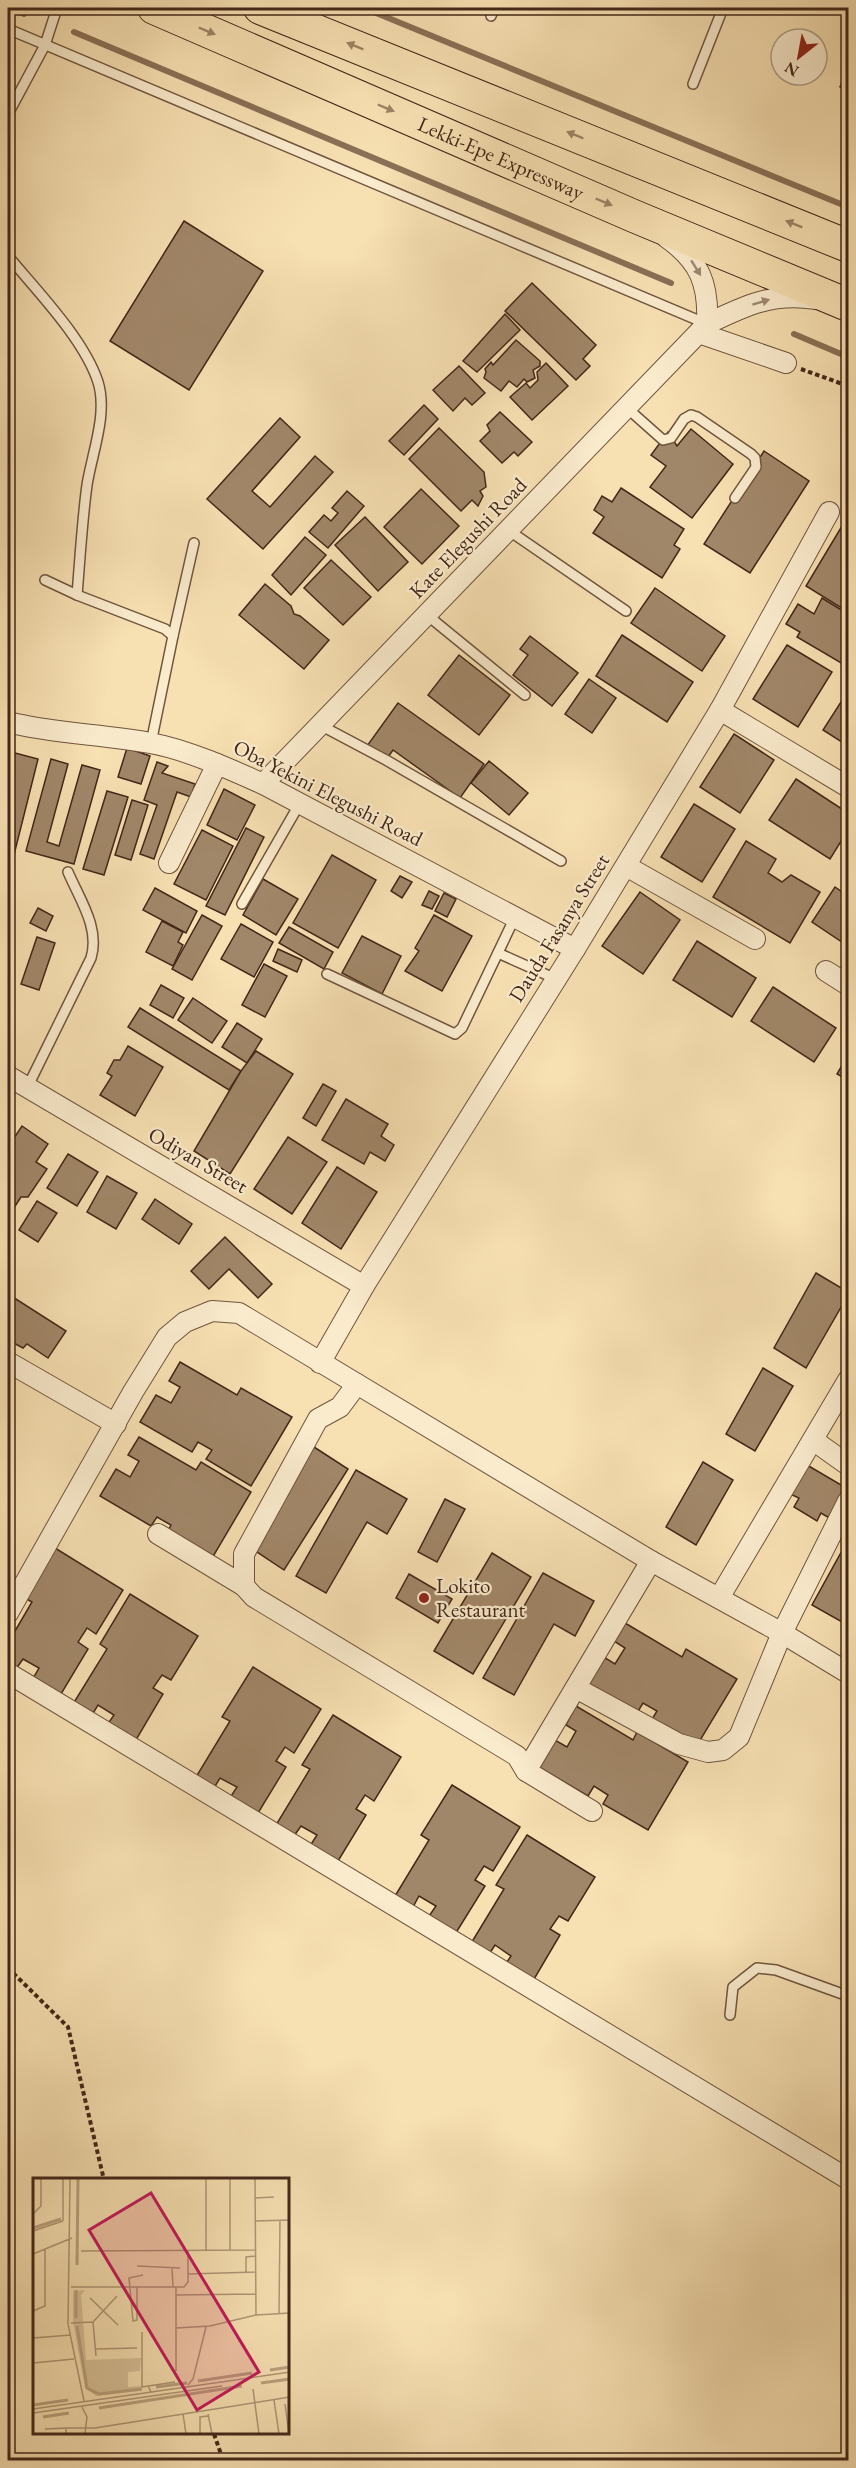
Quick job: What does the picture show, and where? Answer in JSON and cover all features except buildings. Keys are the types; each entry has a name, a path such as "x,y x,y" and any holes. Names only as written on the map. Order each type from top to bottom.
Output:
{"highway":[{"name":"Lekki-Epe Expressway","path":"153,8 636,217 849,305"},
{"path":"260,8 849,246"}],"street":[{"path":"636,217 673,242 692,260 704,280 708,302 703,329 786,363"},
{"name":"Kate Elegushi Road","path":"262,784 703,329 768,299 798,297 849,305"},
{"name":"Dauda Fasanya Street","path":"320,1363 364,1286 556,980 720,710 829,512"},
{"path":"720,710 849,786"},
{"name":"Oba Yekini Elegushi Road","path":"8,722 41,730 151,743 217,764 300,803 575,949"},
{"path":"169,863 217,764"},
{"path":"626,866 755,939"},
{"path":"826,971 849,985"},
{"name":"Odiyan Street","path":"8,1076 364,1286"},
{"path":"8,1613 133,1392 167,1337 185,1322 212,1311 239,1313 651,1561 782,1633 849,1674"},
{"path":"8,1362 116,1424"},
{"path":"719,1598 849,1380"},
{"path":"244,1586 244,1554 318,1419 340,1407 357,1384"},
{"path":"813,1440 849,1465"},
{"path":"576,1688 679,1744 708,1752 723,1750 739,1737 782,1633 849,1501"},
{"path":"158,1534 244,1586 254,1597 517,1756 526,1771 592,1811"},
{"path":"526,1771 651,1561"},
{"path":"8,1673 849,2179"}],"lane":[{"path":"8,114 45,45 57,8"},
{"path":"693,84 723,8"},
{"path":"8,29 703,329"},
{"path":"8,256 55,312 90,362 99,384 102,405 87,485 77,595"},
{"path":"627,408 663,440 671,438 684,419 691,415 698,417 751,454 755,458 756,466 735,498"},
{"path":"508,530 626,611"},
{"path":"151,743 194,543"},
{"path":"45,580 165,629 173,636"},
{"path":"427,615 525,694"},
{"path":"320,725 386,760 561,861"},
{"path":"242,904 300,803"},
{"path":"27,1088 91,958 94,945 93,928 68,872"},
{"path":"327,974 455,1034 462,1028 515,917"},
{"path":"498,953 556,980"},
{"path":"730,2015 733,1987 758,1968 776,1970 849,1995"}],"path":[{"path":"786,363 849,386"},
{"path":"8,1968 68,2027 105,2178"},
{"path":"215,2435 223,2460"}],"waterway":[{"path":"8,8 24,14"},
{"path":"364,8 848,207"},
{"path":"74,32 671,283"},
{"path":"794,334 848,357"}],"place":[{"name":"Lokito Restaurant","path":"424,1598"}]}
